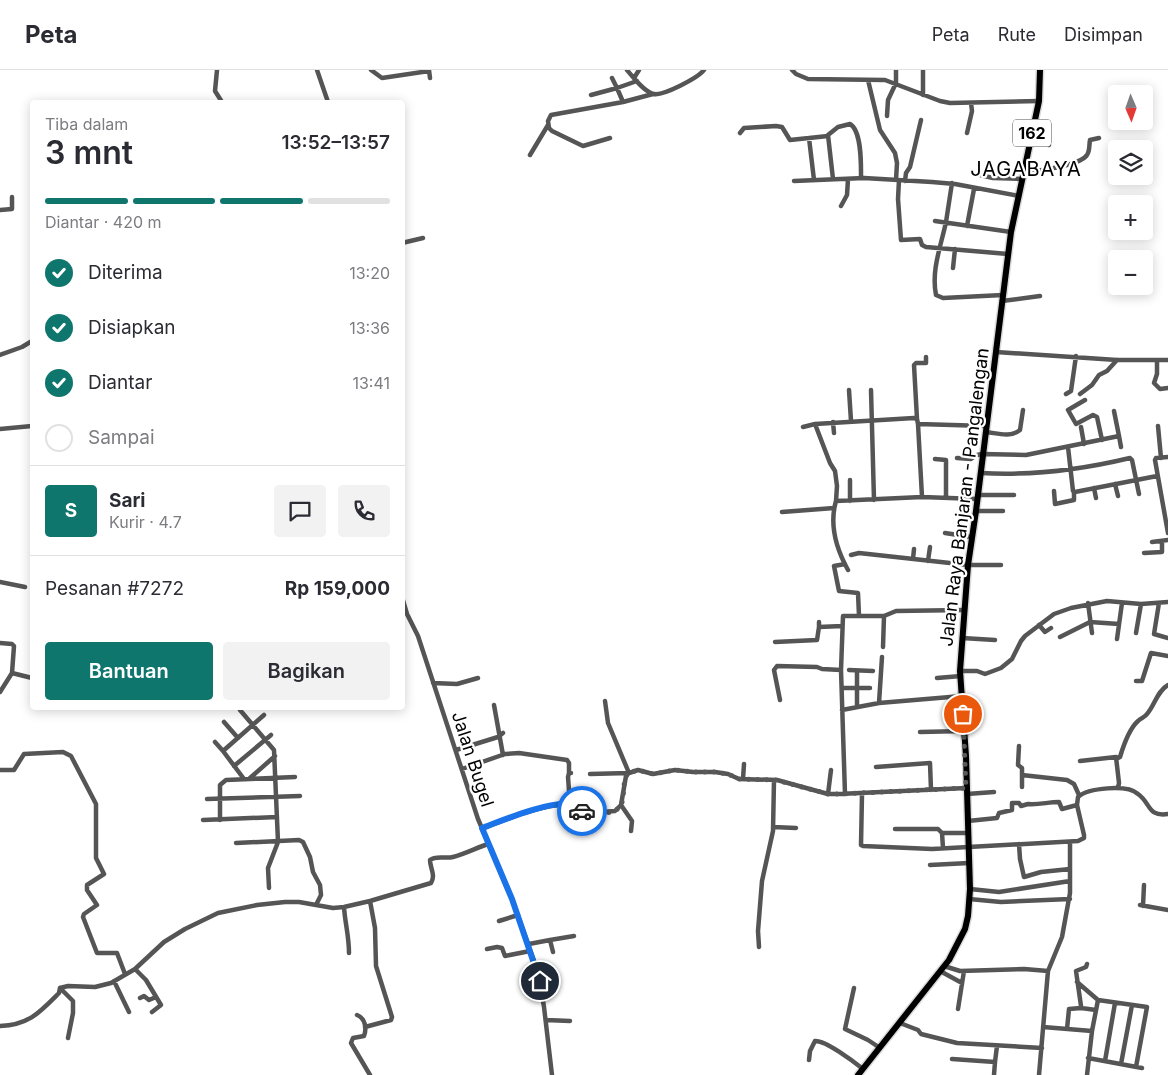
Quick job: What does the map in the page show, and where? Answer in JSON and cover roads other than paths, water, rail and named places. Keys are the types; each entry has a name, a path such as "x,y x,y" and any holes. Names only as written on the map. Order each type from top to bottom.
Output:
{"main road":[{"name":"Jalan Raya Banjaran - Pangalengan","path":"860,1073 954,952 965,929 968,916 970,889 961,674 964,610 971,537 981,473 1011,232 1039,102 1040,70"}],"street":[{"path":"218,70 215,91 221,100"},
{"path":"317,70 327,100"},
{"path":"371,70 380,78"},
{"path":"379,70 380,78"},
{"path":"380,78 429,70 430,78"},
{"path":"627,70 653,94"},
{"path":"636,79 638,70"},
{"path":"792,70 796,74 808,79 885,80 945,102 1039,102"},
{"path":"887,116 888,100 896,83 896,70"},
{"path":"923,70 923,95"},
{"path":"530,155 548,125 548,118 551,115 623,102 653,94 695,78 702,72"},
{"path":"612,78 623,102"},
{"path":"591,95 617,88 636,79"},
{"path":"868,80 880,130 895,153 900,240 920,239 924,246 1008,254"},
{"path":"967,133 972,111 971,103"},
{"path":"905,181 921,120"},
{"path":"740,133 744,128 776,126 782,127 790,140 828,136 838,127 847,124 854,126 861,154 861,178"},
{"path":"548,125 558,135 583,146 610,138"},
{"path":"828,136 833,179"},
{"path":"809,138 814,180"},
{"path":"980,175 993,178 1022,176 1083,160 1089,151 1090,140 1099,138"},
{"path":"1031,141 1049,145"},
{"path":"794,182 861,178 952,183 1018,196"},
{"path":"841,206 848,191 848,179"},
{"path":"952,183 946,223 935,272 934,285 936,295 943,298 1040,296"},
{"path":"968,226 974,188"},
{"path":"0,210 12,208 12,197"},
{"path":"935,221 1011,232"},
{"path":"405,242 423,238"},
{"path":"953,268 955,249"},
{"path":"0,355 30,342"},
{"path":"996,352 1117,360 1168,360"},
{"path":"1066,394 1071,391 1076,356"},
{"path":"922,497 914,365 916,363 926,363 926,357"},
{"path":"1080,394 1117,360"},
{"path":"1158,360 1154,383 1160,389 1168,388"},
{"path":"849,390 851,421"},
{"path":"871,390 874,500"},
{"path":"1085,400 1068,410 1076,424 1093,415 1097,418 1102,440"},
{"path":"803,427 851,421 917,421 986,429 1009,435 1020,430 1023,410"},
{"path":"1114,411 1121,447"},
{"path":"834,422 834,433"},
{"path":"815,424 835,471 837,480 834,535 848,570"},
{"path":"0,429 30,426"},
{"path":"1158,426 1162,458"},
{"path":"1081,427 1084,444"},
{"path":"957,458 971,458 982,454 1026,455 1119,436"},
{"path":"1054,491 1054,504 1074,500 1068,447"},
{"path":"1168,457 1156,459 1168,533"},
{"path":"981,473 1026,474 1072,470 1130,458 1139,494"},
{"path":"935,459 946,460 946,498"},
{"path":"1074,492 1158,476"},
{"path":"850,480 850,501"},
{"path":"1115,484 1118,496"},
{"path":"1094,488 1096,498"},
{"path":"836,501 1014,495"},
{"path":"782,512 834,508"},
{"path":"976,511 1003,511"},
{"path":"945,533 971,537"},
{"path":"1152,542 1168,540"},
{"path":"1144,553 1162,552 1162,541"},
{"path":"928,561 930,547"},
{"path":"913,559 914,549"},
{"path":"851,555 859,553 968,565 1001,565"},
{"path":"845,564 834,566 839,591 858,593 859,616"},
{"path":"0,582 25,587"},
{"path":"937,678 977,671 985,674 1001,668 1012,659 1021,641 1054,614 1088,603 1110,600 1141,604 1168,602"},
{"path":"1088,603 1092,632"},
{"path":"1117,639 1122,603"},
{"path":"1159,603 1154,634 1168,638"},
{"path":"1136,632 1141,604"},
{"name":"Jalan Bugel","path":"405,607 418,636 482,828 529,944 540,981 552,1075"},
{"path":"845,794 841,670 843,616 884,616 896,611 964,610"},
{"path":"883,647 884,616"},
{"path":"1060,637 1090,622 1119,624"},
{"path":"775,642 817,640 819,624 842,626"},
{"path":"1040,625 1045,632 1051,628"},
{"path":"962,638 995,640"},
{"path":"0,643 11,643 14,645 12,673 0,692"},
{"path":"1136,681 1142,681 1151,653 1168,656"},
{"path":"879,703 882,657"},
{"path":"780,700 774,670 777,666 841,670"},
{"path":"849,670 872,670"},
{"path":"857,670 857,708"},
{"path":"12,673 30,678"},
{"path":"433,683 457,684 478,678"},
{"path":"1080,762 1120,757 1123,747 1134,727 1146,715 1161,690 1168,685"},
{"path":"844,688 870,688"},
{"path":"842,710 879,703 962,696"},
{"path":"605,701 608,723 629,773"},
{"path":"494,705 501,734 503,754"},
{"path":"240,710 273,749 275,756 278,842 268,868 269,888"},
{"path":"222,751 264,715"},
{"path":"224,722 238,738"},
{"path":"920,732 964,731"},
{"path":"456,750 501,734"},
{"path":"234,766 271,735"},
{"path":"215,742 247,779"},
{"path":"1019,746 1018,765 1022,767 1022,786"},
{"path":"0,770 14,770 24,754 63,752 71,756 96,804 96,858 104,874 87,885 87,890 97,905 84,914 83,917 97,953 117,953 126,974"},
{"path":"462,769 503,754 519,753 567,760 570,773 570,804"},
{"path":"247,779 275,756"},
{"path":"1116,758 1118,788"},
{"path":"876,767 936,762"},
{"path":"930,763 931,790"},
{"path":"744,764 744,779"},
{"path":"590,774 629,773 634,771 658,773 675,770 715,772 744,779 774,780 828,794 931,790 994,792"},
{"path":"828,794 831,770"},
{"path":"629,773 625,780 621,805 632,821 631,831"},
{"path":"862,794 860,836 862,846 927,849 1070,842 1084,838 1077,805 1079,795 1074,784 1067,780 1022,775"},
{"path":"220,820 220,785 222,782 226,780 296,777"},
{"path":"759,947 758,931 762,882 773,827 774,780"},
{"path":"1079,795 1089,791 1118,788 1136,792 1155,814 1168,814"},
{"path":"206,799 300,796"},
{"path":"968,821 998,818 999,813 1012,810 1012,803 1026,806 1043,802 1059,802 1062,809 1077,805"},
{"path":"482,828 554,805 570,804 587,813 611,812 621,805"},
{"path":"203,820 277,817"},
{"path":"773,827 796,828"},
{"path":"895,829 938,829 942,833 968,833"},
{"path":"942,833 942,848"},
{"path":"236,843 299,840 303,842 306,845 313,872 320,886 321,895 316,905"},
{"path":"1040,1075 1048,971 1062,937 1070,899 1070,842"},
{"path":"60,988 68,986 95,987 114,982 135,969 164,942 218,913 273,903 299,902 333,908 370,901 431,883 433,877 430,860 436,856 443,859 451,858 488,844"},
{"path":"1019,844 1024,877 1041,872 1070,869"},
{"path":"930,864 969,863"},
{"path":"970,889 1000,892 1070,881"},
{"path":"1144,885 1141,906 1168,910"},
{"path":"969,899 1001,902 1070,899"},
{"path":"366,1027 391,1020 392,1017 376,966 375,928 370,901"},
{"path":"344,907 349,936 349,953"},
{"path":"499,921 518,915"},
{"path":"529,944 574,936"},
{"path":"550,940 553,952"},
{"path":"486,949 500,947 506,956 530,951"},
{"path":"1081,1008 1076,971 1086,968 1087,964"},
{"path":"942,968 964,971 1024,968 1048,971"},
{"path":"942,968 962,982"},
{"path":"135,969 146,980 162,1006 152,1012"},
{"path":"540,981 553,976 554,970"},
{"path":"958,1009 964,971"},
{"path":"114,982 129,1012"},
{"path":"1077,982 1098,1000 1145,1006 1148,1008 1136,1067"},
{"path":"0,1026 21,1023 38,1014 59,993 60,988"},
{"path":"60,988 73,1001 73,1013 68,1038"},
{"path":"854,988 845,1029 880,1048"},
{"path":"140,998 144,996 149,1000 156,997"},
{"path":"1087,1075 1098,1000"},
{"path":"1105,1061 1115,1002"},
{"path":"1121,1064 1132,1005"},
{"path":"1067,1029 1069,1009 1096,1010"},
{"path":"357,1014 362,1018 366,1027 364,1036 355,1036 351,1041 354,1050 370,1075"},
{"path":"546,1020 570,1021"},
{"path":"900,1023 918,1030 921,1034 948,1041 1042,1048"},
{"path":"1043,1027 1092,1031"},
{"path":"809,1060 810,1051 815,1041 818,1040 829,1044 832,1048 849,1058 860,1073"},
{"path":"994,1075 997,1046"},
{"path":"1088,1058 1142,1068"},
{"path":"952,1060 995,1062"}],"district":[{"name":"JAGABAYA","path":"1026,169"}]}
